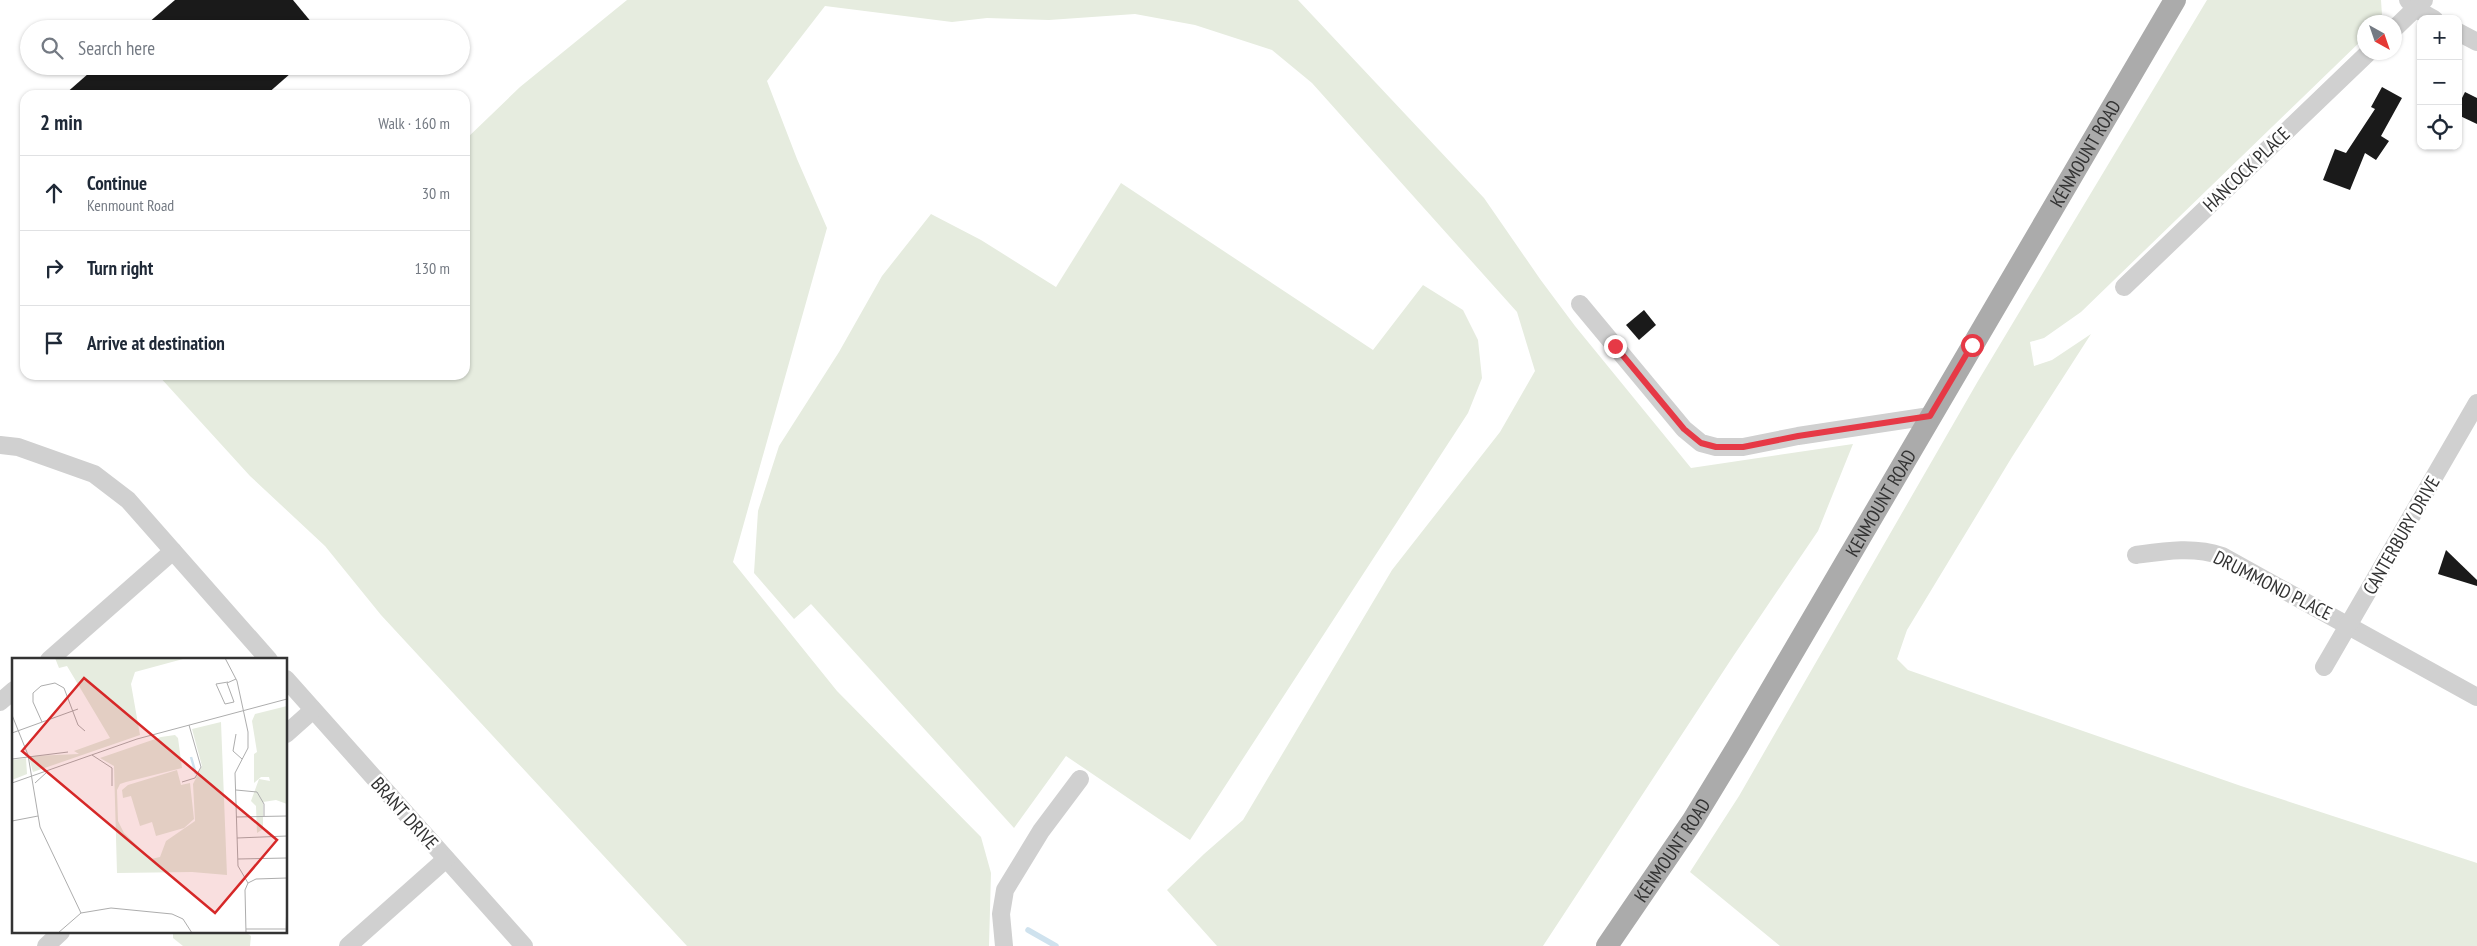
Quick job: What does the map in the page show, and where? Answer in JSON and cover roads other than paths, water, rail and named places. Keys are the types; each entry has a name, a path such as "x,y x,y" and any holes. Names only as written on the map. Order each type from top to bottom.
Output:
{"main road":[{"path":"2157,0 2158,28"},
{"name":"KENMOUNT ROAD","path":"1607,946 1708,795 2175,0"}],"street":[{"path":"2402,20 2416,3 2430,15"},
{"path":"2462,34 2477,42"},
{"name":"HANCOCK PLACE","path":"2124,287 2361,60"},
{"path":"1580,304 1684,429 1701,443 1716,447 1743,447 1798,436 1930,416"},
{"name":"CANTERBURY DRIVE","path":"2324,667 2477,403"},
{"path":"0,445 18,447 94,474 128,500 267,658"},
{"name":"DRUMMOND PLACE","path":"2136,554 2187,550 2211,552 2350,625 2477,697"},
{"path":"51,658 173,551"},
{"name":"BRANT DRIVE","path":"288,681 524,946"},
{"path":"0,702 12,692"},
{"path":"288,732 313,710"},
{"path":"1004,946 1001,914 1005,890 1041,831 1080,779"},
{"path":"348,946 446,859"},
{"path":"46,946 59,934"}],"waterway":[{"path":"1028,930 1056,946"}]}
